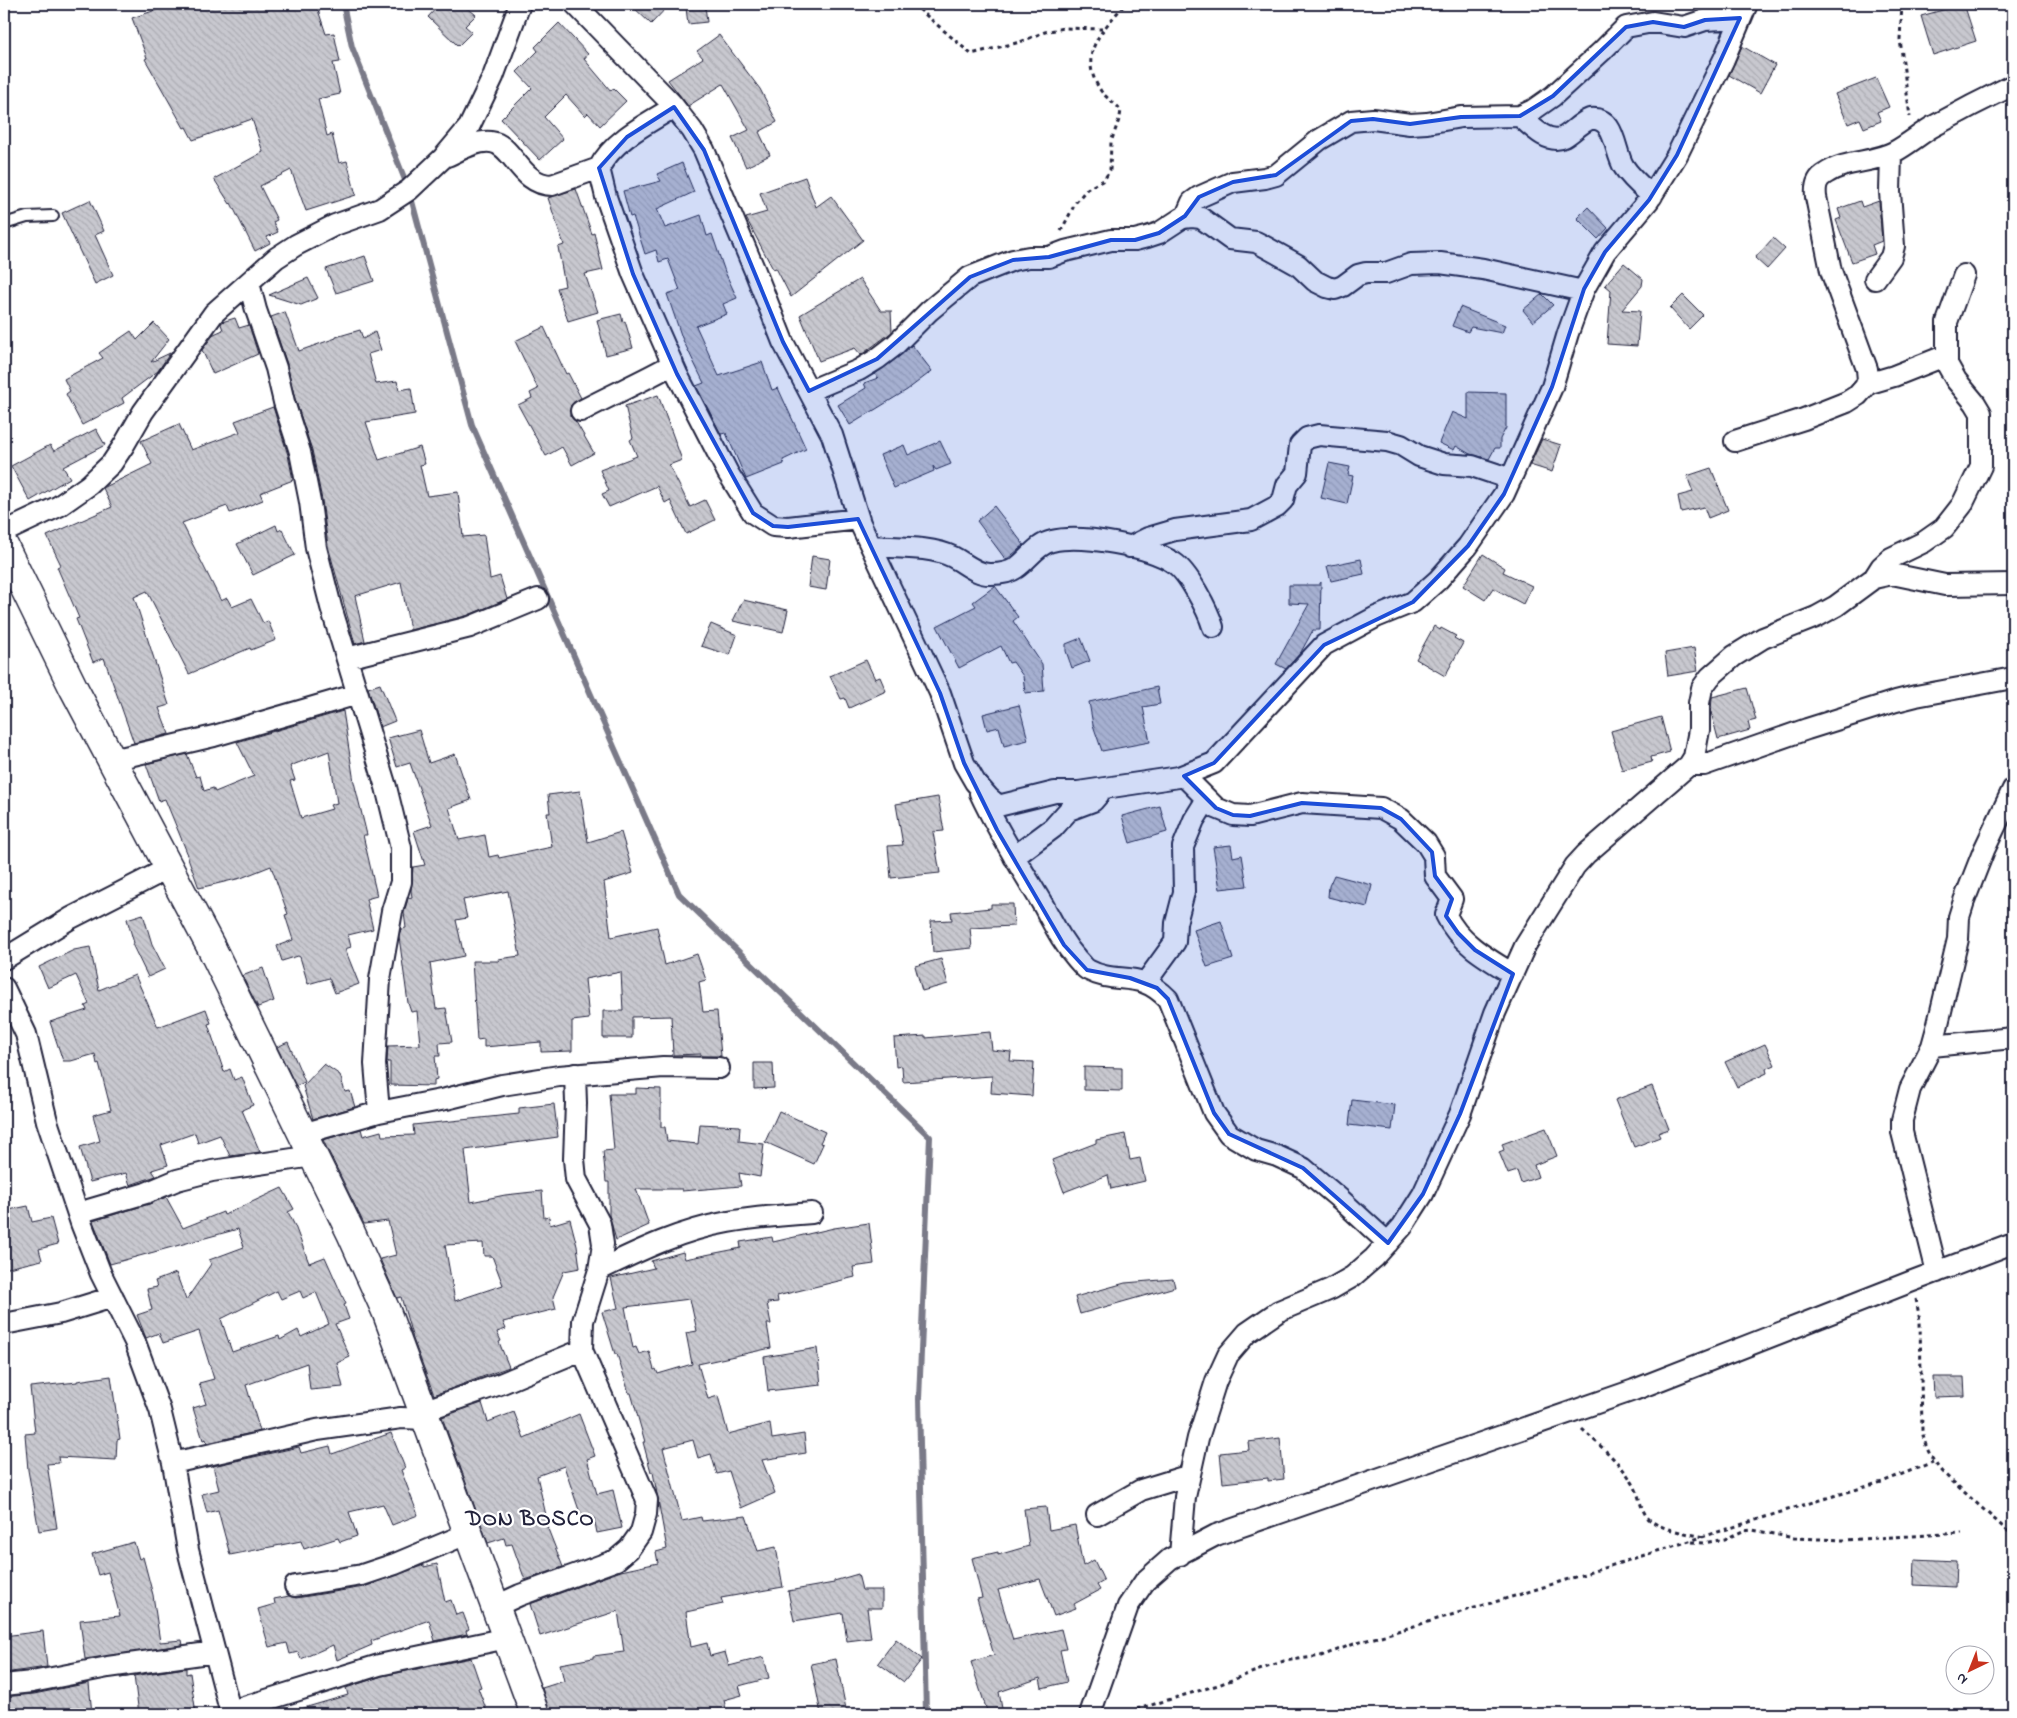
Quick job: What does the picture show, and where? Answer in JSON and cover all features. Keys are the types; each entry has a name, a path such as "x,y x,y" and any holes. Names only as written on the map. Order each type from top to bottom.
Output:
{"street":[{"path":"4,532 59,506 89,485 112,463 143,412 214,313 276,258 296,245 335,226 380,208 409,190 443,158 470,127 493,77 520,4"},
{"path":"575,4 674,107 692,130 704,150 755,270 783,342 832,435 859,519 940,693 964,763 997,830 1064,945 1087,970 1106,976 1130,978 1146,982 1157,988 1168,999 1214,1114 1229,1134 1256,1150 1277,1156 1303,1168 1388,1243"},
{"path":"1185,218 1192,202 1199,197 1233,182 1276,175 1319,140 1351,121 1373,119 1410,124 1427,124 1461,117 1520,116 1533,110 1553,96 1626,27 1653,22 1684,27 1744,11"},
{"path":"974,782 995,803 1002,805 1055,792 1078,792 1184,776 1214,763 1324,645 1376,617 1413,602 1438,580 1468,546 1504,494 1552,387 1583,291 1605,252 1652,196 1677,155 1724,59 1744,11"},
{"path":"1736,441 1804,419 1847,402 1858,395 1866,384 1867,369 1831,271 1815,189 1817,181 1827,172 1891,154 1955,114 2013,85"},
{"path":"443,158 479,143 490,142 498,144 527,174 543,185 552,185 599,168 610,153 627,137 674,107"},
{"path":"1520,116 1541,134 1556,140 1590,118 1600,120 1615,137 1619,157 1624,166 1652,196"},
{"path":"1875,279 1890,257 1894,246 1890,192 1891,154"},
{"path":"599,168 606,197 633,274 672,364 728,473 753,513 773,526 788,527 859,519"},
{"path":"809,391 858,370 877,359 894,346 929,311 970,277 1014,260 1049,257 1065,251 1111,240 1136,240 1147,237 1185,218 1201,218 1230,239 1256,242 1298,265 1315,281 1335,289 1343,286 1358,275 1366,273 1386,273 1410,264 1440,263 1483,269 1583,291"},
{"path":"1874,578 1881,567 1892,558 1924,542 1944,528 1962,505 1981,466 1981,413 1950,371 1947,355 1947,322 1964,275"},
{"path":"249,283 300,452 310,502 316,548 346,658 386,787 401,848 401,882 392,911 380,979 375,1064 379,1112"},
{"path":"1866,384 1894,376 1947,355"},
{"path":"581,411 620,390 642,382 672,364"},
{"path":"1130,547 1148,538 1175,530 1251,520 1277,506 1283,500 1287,484 1297,473 1300,444 1307,438 1319,435 1387,441 1401,445 1419,456 1444,464 1472,466 1511,479"},
{"path":"871,546 942,552 980,573 988,575 1016,568 1050,541 1080,538 1130,547 1158,555 1175,564 1208,610 1213,627"},
{"path":"4,546 74,689 212,949 351,1232 386,1311 535,1714"},
{"path":"1180,1556 1186,1497 1198,1438 1216,1381 1228,1355 1247,1333 1279,1311 1331,1289 1352,1277 1402,1227 1423,1194 1460,1114 1495,1013 1526,946 1575,866 1586,854 1689,766 1694,757 1699,730 1699,703 1702,688 1710,677 1734,656 1763,638 1824,613 1874,578 1892,574 1945,585 2013,584"},
{"path":"346,658 470,627 538,599"},
{"path":"1689,766 1704,765 1807,729 1916,696 2013,678"},
{"path":"112,760 214,736 358,694"},
{"path":"1184,776 1216,808 1233,815 1250,816 1302,803 1381,808 1401,819 1417,832 1432,852 1435,876 1452,899 1446,915 1458,933 1475,950 1513,974"},
{"path":"1014,857 1053,828 1069,810 1093,801 1102,788"},
{"path":"1937,1272 1902,1132 1902,1120 1910,1089 1932,1046 1958,939 1959,917 1964,902 1984,850 2013,789"},
{"path":"1146,982 1175,942 1176,923 1184,892 1183,847 1194,820 1206,799"},
{"path":"4,959 71,918 169,868"},
{"path":"4,988 26,1034 47,1121 78,1213 101,1274 135,1342 160,1410 173,1463 188,1550 231,1713 379,1665 507,1638"},
{"path":"1932,1046 2013,1038"},
{"path":"78,1213 146,1193 177,1180 308,1145 379,1112 446,1099 502,1085 575,1074 663,1066 719,1068"},
{"path":"496,1606 520,1595 616,1560 629,1549 641,1532 646,1514 647,1500 582,1350 582,1321 604,1244 600,1224 576,1179 574,1159 575,1074"},
{"path":"598,1270 678,1235 727,1222 812,1213"},
{"path":"1090,1714 1128,1606 1145,1581 1170,1559 1180,1556 1216,1535 1634,1390 2013,1243"},
{"path":"4,1324 61,1312 113,1297"},
{"path":"173,1463 317,1430 425,1415 582,1350"},
{"path":"1097,1515 1141,1490 1190,1475"},
{"path":"295,1586 362,1575 395,1564 469,1533"},
{"path":"4,1685 32,1682 108,1667 215,1652"}],"lane":[{"path":"4,224 27,217 53,216"}],"path":[{"path":"913,4 971,54 1020,42 1045,32 1064,28 1102,29"},
{"path":"1041,257 1062,229 1076,202 1087,189 1104,180 1110,170 1112,142 1121,114 1116,105 1101,92 1093,72 1091,60 1094,42 1102,29 1125,4"},
{"path":"1902,4 1901,48 1913,139"},
{"path":"1910,1282 1918,1303 1920,1320 1922,1430 1925,1445 1933,1462 1978,1506 2013,1536"},
{"path":"1566,1414 1624,1471 1634,1484 1642,1508 1650,1520 1677,1531 1706,1537"},
{"path":"1122,1714 1218,1685 1284,1661 1320,1656 1706,1537 1882,1482 1933,1462"},
{"path":"1689,1542 1704,1543 1725,1539 1743,1531 1752,1530 1794,1538 1843,1540 1962,1534"}],"highlighted area":[{"path":"1740,18 1677,155 1649,200 1605,252 1584,289 1552,387 1504,494 1468,546 1413,602 1324,645 1214,763 1184,776 1216,808 1233,815 1250,816 1302,803 1381,808 1401,819 1432,852 1435,876 1452,899 1446,916 1458,933 1475,950 1513,974 1460,1114 1423,1194 1388,1243 1303,1168 1229,1134 1214,1113 1168,999 1157,988 1130,978 1087,970 1064,945 997,830 964,763 940,693 858,519 788,527 773,526 753,513 677,374 633,274 599,168 627,137 674,107 704,150 783,342 809,391 877,359 970,277 1013,260 1049,257 1111,240 1135,240 1159,233 1185,216 1199,197 1233,182 1276,175 1351,121 1373,119 1410,124 1461,117 1520,116 1553,96 1626,27 1653,22 1684,27 1705,20"}],"building":[{"path":"159,4 316,4 326,34 334,33 340,62 333,63 340,94 318,99 327,136 332,134 339,163 347,161 356,195 306,211 291,170 260,186 277,220 273,222 278,232 267,237 270,243 255,251 231,203 214,179 263,152 252,119 193,140 186,127 184,128 145,59 147,58 132,18 162,8"},
{"path":"440,4 463,4 476,15 465,26 472,32 458,46 428,17"},
{"path":"630,4 670,4 651,24"},
{"path":"1964,4 1976,41 1933,55 1921,16"},
{"path":"705,6 707,22 688,24 686,8"},
{"path":"559,23 588,54 584,59 611,91 613,88 626,101 600,126 588,113 585,116 566,95 544,117 563,139 540,160 501,119 532,88 517,72 538,51 535,47"},
{"path":"719,35 760,89 777,122 759,132 770,155 746,167 732,138 749,130 723,84 688,106 668,80 703,58 697,51"},
{"path":"1742,46 1775,65 1760,93 1729,75"},
{"path":"1876,78 1889,107 1877,112 1881,121 1864,128 1860,119 1848,124 1835,94"},
{"path":"682,163 694,192 657,209 665,228 701,215 707,236 712,234 725,272 737,298 723,304 727,314 696,326 719,376 762,362 772,390 778,388 806,449 783,460 784,464 746,479 726,433 721,434 696,386 704,383 682,338 667,294 680,290 668,259 659,262 656,250 645,254 633,216 630,217 623,191 661,181 657,174"},
{"path":"805,177 816,207 831,196 863,240 791,297 776,268 773,269 746,218 767,212 760,193"},
{"path":"576,189 592,234 594,233 603,270 585,274 598,312 568,321 557,288 565,286 558,247 564,245 548,198"},
{"path":"90,200 104,231 95,235 113,275 95,284 62,213"},
{"path":"1860,201 1862,207 1879,201 1882,241 1872,245 1875,254 1852,262 1836,220 1841,218 1838,209"},
{"path":"1588,207 1608,228 1598,239 1577,218"},
{"path":"1773,238 1785,249 1767,269 1755,258"},
{"path":"365,256 374,281 336,293 326,269"},
{"path":"1624,263 1643,279 1642,286 1622,310 1640,311 1637,346 1607,344 1611,290 1605,285"},
{"path":"308,278 318,298 301,305 269,295"},
{"path":"860,279 881,311 891,311 892,332 861,355 855,348 819,361 800,315"},
{"path":"1542,294 1553,305 1533,322 1523,310"},
{"path":"1683,295 1703,315 1689,329 1670,308"},
{"path":"1460,307 1505,325 1502,333 1471,327 1468,332 1452,326"},
{"path":"285,312 299,351 360,330 363,339 375,332 381,350 368,354 376,384 397,381 399,390 411,388 415,414 366,422 379,460 420,447 425,464 420,465 427,496 458,492 463,537 484,535 490,579 500,576 507,599 466,616 410,630 401,582 355,596 365,641 355,644 328,546 322,500 312,450 271,317"},
{"path":"621,314 633,348 606,355 597,320"},
{"path":"235,318 239,328 249,325 258,354 213,374 202,350 214,334 223,330 222,322"},
{"path":"154,323 169,339 151,362 170,353 158,371 122,398 124,403 82,425 66,394 70,391 64,379 103,358 99,353 131,331 137,340"},
{"path":"544,327 566,374 568,373 581,398 571,405 570,416 576,422 594,453 572,465 562,447 546,456 518,405 532,398 530,393 538,389 515,341"},
{"path":"912,345 932,371 907,390 850,425 838,405 866,388 864,383 878,378 875,374"},
{"path":"1468,392 1506,393 1506,428 1500,439 1500,448 1495,448 1489,459 1470,454 1456,446 1454,450 1439,443 1452,412 1468,419"},
{"path":"658,395 682,460 669,465 690,507 705,500 715,520 686,534 670,500 665,503 657,486 609,507 602,494 609,491 600,470 637,456 630,440 633,438 625,406"},
{"path":"273,407 288,455 293,480 260,493 263,500 230,513 227,506 182,523 221,601 227,598 232,607 251,599 263,623 268,621 276,640 251,650 250,648 189,674 147,591 134,597 169,705 159,708 169,734 134,743 104,658 93,662 76,619 79,618 57,567 61,565 47,536 112,507 103,488 152,464 141,441 179,424 191,450 240,432 235,421"},
{"path":"96,429 105,445 63,467 70,478 30,501 11,466 50,445 54,451"},
{"path":"1542,439 1561,445 1552,472 1530,465"},
{"path":"940,441 951,464 936,470 933,466 934,471 894,488 880,455 904,445 908,455"},
{"path":"1329,463 1350,467 1348,475 1353,476 1347,504 1321,498"},
{"path":"1711,468 1728,510 1708,518 1704,507 1681,512 1678,496 1693,492 1687,476"},
{"path":"994,506 1024,545 1006,560 977,521"},
{"path":"276,525 278,531 282,529 295,555 253,575 237,544"},
{"path":"1483,554 1505,568 1503,572 1532,586 1523,604 1493,588 1485,600 1463,586"},
{"path":"812,556 830,559 826,590 808,587"},
{"path":"1361,559 1364,574 1331,581 1327,566"},
{"path":"1321,582 1320,630 1313,630 1301,652 1286,669 1276,664 1309,604 1289,603 1289,585 1319,585"},
{"path":"995,586 1018,617 1013,621 1042,664 1044,691 1025,693 1023,676 1013,662 1009,663 1001,646 959,668 937,626 976,606 973,602"},
{"path":"743,600 788,610 783,632 733,621"},
{"path":"711,624 737,635 730,655 701,646"},
{"path":"1434,626 1456,636 1454,638 1463,643 1445,676 1416,659"},
{"path":"1081,638 1090,661 1072,668 1066,651 1066,644"},
{"path":"1694,648 1698,671 1668,676 1665,653"},
{"path":"866,660 875,679 880,677 886,691 849,708 845,698 841,699 830,676"},
{"path":"380,684 395,721 380,727 368,688"},
{"path":"1157,687 1160,704 1143,707 1150,742 1102,751 1093,725 1089,702"},
{"path":"1747,688 1756,720 1748,722 1750,730 1718,739 1711,712 1712,697"},
{"path":"1019,705 1028,740 1004,746 999,727 987,730 983,714"},
{"path":"343,711 354,782 367,835 363,835 377,896 366,899 373,929 348,935 351,947 345,949 359,984 335,993 329,978 308,984 300,957 282,961 277,946 293,940 285,915 288,914 271,866 241,878 199,888 188,855 165,799 159,801 146,764 187,754 196,777 200,776 204,791 213,788 215,792 254,776 237,742","holes":["329,751 337,803 330,805 332,809 301,818 290,781 295,780 290,766"]},
{"path":"1661,717 1670,752 1651,757 1652,762 1622,770 1611,731"},
{"path":"419,730 429,763 455,754 471,800 449,808 459,840 485,835 489,857 498,855 499,858 552,847 547,813 550,813 548,795 580,791 588,842 621,832 633,873 604,882 611,937 657,927 665,965 697,954 706,980 699,982 703,1012 717,1011 721,1056 701,1056 701,1054 673,1055 671,1016 632,1017 632,1038 603,1038 603,1011 623,1011 621,972 585,979 589,1019 572,1021 572,1051 541,1052 541,1042 484,1047 484,1039 477,1040 472,961 499,961 498,959 520,956 508,891 463,900 467,918 456,920 464,956 430,963 436,1009 446,1008 452,1042 439,1043 440,1056 435,1056 437,1079 434,1080 434,1086 390,1085 390,1062 387,1062 388,1046 420,1045 417,1011 411,1012 408,1003 399,937 401,929 406,928 404,913 408,898 412,897 413,867 425,865 414,831 432,825 410,763 397,767 388,738"},
{"path":"938,797 944,831 933,832 940,873 891,878 888,846 903,845 896,804"},
{"path":"1160,806 1167,832 1130,843 1122,816"},
{"path":"1231,845 1233,857 1242,855 1247,886 1220,889 1213,847"},
{"path":"1334,875 1372,885 1367,907 1328,897 1329,886"},
{"path":"991,904 1013,904 1014,926 970,928 972,948 933,952 931,921 952,920 951,912 991,908"},
{"path":"143,914 152,944 165,969 148,977 132,944 134,943 127,919"},
{"path":"1221,921 1233,959 1207,967 1194,930"},
{"path":"90,947 99,990 135,975 158,1027 206,1009 211,1023 208,1024 224,1072 230,1069 234,1080 242,1077 253,1105 242,1110 260,1152 230,1156 220,1135 198,1143 195,1133 161,1145 168,1165 152,1170 156,1176 130,1185 126,1173 90,1182 80,1147 100,1141 93,1115 111,1110 95,1054 71,1061 63,1061 50,1022 87,1010 85,1006 89,1004 76,975 48,988 39,967 74,950"},
{"path":"941,959 948,984 922,991 915,966"},
{"path":"263,968 274,1001 258,1007 242,976"},
{"path":"990,1032 992,1050 1011,1052 1010,1061 1034,1062 1032,1096 991,1093 992,1076 903,1082 902,1066 896,1067 894,1038 926,1036 926,1038"},
{"path":"288,1042 305,1082 296,1086 277,1047"},
{"path":"1765,1044 1775,1065 1766,1069 1767,1073 1737,1087 1725,1062"},
{"path":"754,1063 773,1063 774,1088 754,1089"},
{"path":"324,1064 340,1075 345,1092 350,1091 355,1107 313,1119 303,1086"},
{"path":"1084,1067 1122,1068 1122,1091 1084,1090"},
{"path":"1652,1086 1669,1129 1658,1133 1660,1137 1634,1147 1615,1100"},
{"path":"636,1088 661,1089 661,1127 665,1127 667,1141 698,1144 700,1124 740,1126 739,1141 764,1144 760,1177 739,1173 741,1186 682,1191 682,1189 636,1189 649,1225 616,1240 609,1215 609,1182 606,1182 603,1151 614,1150 609,1094 636,1094"},
{"path":"1352,1100 1395,1105 1392,1130 1349,1125"},
{"path":"554,1104 558,1137 465,1150 471,1202 505,1195 542,1191 544,1218 549,1217 550,1225 570,1219 580,1268 564,1271 553,1297 556,1309 503,1322 506,1329 497,1332 509,1367 434,1395 413,1339 401,1297 397,1298 380,1259 396,1255 388,1221 364,1224 323,1140 361,1129 363,1136 381,1131 382,1136 414,1135 413,1125 519,1114 519,1108","holes":["483,1243 484,1256 492,1256 503,1285 455,1301 445,1245"]},
{"path":"779,1111 825,1132 820,1143 823,1144 814,1164 765,1142"},
{"path":"1546,1128 1557,1156 1534,1165 1538,1177 1521,1183 1517,1171 1508,1174 1499,1152 1504,1150 1502,1144"},
{"path":"1125,1134 1130,1160 1140,1158 1145,1181 1111,1189 1108,1175 1064,1192 1052,1160 1096,1143 1096,1140"},
{"path":"282,1188 294,1209 288,1212 309,1263 325,1257 346,1304 344,1305 349,1319 335,1324 350,1357 337,1363 343,1387 310,1390 307,1363 246,1385 260,1431 207,1443 206,1439 203,1440 193,1408 206,1404 199,1383 214,1379 199,1331 163,1343 159,1333 146,1338 137,1315 152,1310 147,1289 157,1287 155,1281 176,1273 186,1300 211,1264 209,1260 244,1247 238,1229 110,1264 93,1221 166,1197 183,1228 223,1212 224,1215","holes":["277,1291 281,1299 300,1291 303,1298 316,1292 329,1324 301,1337 298,1330 280,1340 279,1336 232,1352 221,1319"]},
{"path":"28,1206 32,1222 51,1218 58,1244 39,1249 42,1260 4,1269 4,1211"},
{"path":"869,1223 874,1264 853,1267 855,1277 777,1296 778,1302 767,1303 771,1324 767,1324 771,1348 698,1364 708,1399 718,1396 728,1434 770,1423 772,1439 804,1434 806,1453 762,1460 775,1493 741,1508 729,1471 717,1474 711,1454 698,1458 693,1440 663,1448 682,1521 701,1517 702,1521 746,1516 758,1551 776,1547 783,1587 721,1598 723,1604 686,1612 691,1647 707,1643 710,1656 725,1652 729,1666 764,1657 769,1678 739,1686 742,1695 724,1700 727,1714 550,1714 542,1688 564,1681 560,1664 593,1658 593,1656 624,1652 618,1611 540,1636 530,1604 621,1571 658,1563 656,1552 667,1549 653,1472 651,1472 643,1442 645,1442 631,1393 629,1393 617,1354 615,1354 602,1312 618,1308 611,1278 654,1268 651,1261 683,1252 685,1259 741,1248 740,1242 772,1237 773,1242 834,1228","holes":["690,1299 697,1331 686,1333 692,1364 658,1374 656,1369 654,1370 649,1351 639,1354 636,1347 633,1348 625,1307"]},
{"path":"1173,1279 1175,1287 1080,1314 1075,1297 1125,1283"},
{"path":"817,1348 821,1385 768,1391 764,1357"},
{"path":"111,1376 120,1439 117,1440 116,1460 58,1457 59,1463 47,1464 57,1528 39,1531 28,1470 25,1434 35,1433 30,1387"},
{"path":"1933,1377 1964,1377 1965,1396 1934,1397"},
{"path":"482,1403 488,1422 514,1412 524,1438 579,1414 595,1456 587,1459 597,1494 613,1490 622,1528 597,1533 594,1518 582,1519 564,1466 537,1476 548,1524 546,1524 563,1567 525,1580 512,1544 506,1545 504,1538 488,1543 442,1417"},
{"path":"391,1433 405,1468 401,1470 418,1515 392,1525 383,1504 349,1512 357,1536 340,1542 338,1538 304,1549 301,1541 230,1555 218,1510 207,1513 202,1494 219,1490 213,1466 299,1447 301,1453 330,1446 332,1454"},
{"path":"1280,1438 1284,1479 1268,1481 1268,1478 1223,1483 1220,1453 1249,1450 1248,1442"},
{"path":"1046,1507 1049,1530 1075,1525 1083,1566 1094,1560 1104,1581 1097,1585 1100,1590 1074,1604 1076,1608 1054,1616 1040,1579 998,1590 1013,1640 1061,1629 1066,1649 1060,1650 1067,1682 1042,1688 1040,1678 999,1692 1003,1714 988,1714 971,1662 994,1655 977,1599 982,1598 972,1558 998,1552 998,1555 1029,1546 1024,1509"},
{"path":"134,1542 139,1559 143,1557 153,1595 160,1642 182,1640 183,1645 85,1659 80,1620 120,1616 108,1572 98,1575 92,1554"},
{"path":"1915,1559 1956,1561 1955,1587 1914,1585"},
{"path":"437,1564 445,1602 451,1600 456,1615 463,1613 469,1629 466,1631 467,1634 435,1641 429,1620 371,1641 372,1645 337,1660 333,1645 301,1659 298,1652 290,1654 287,1643 269,1647 258,1609 275,1604 274,1599 289,1596 296,1598 364,1587 424,1565 424,1567"},
{"path":"858,1574 862,1590 882,1590 882,1608 867,1608 871,1638 847,1641 843,1613 794,1621 788,1591 834,1583 834,1581"},
{"path":"43,1631 47,1667 4,1673 4,1636"},
{"path":"896,1639 922,1659 904,1682 878,1663"},
{"path":"471,1658 481,1687 478,1688 488,1714 462,1714 461,1710 444,1714 297,1714 297,1710 348,1695 346,1688 382,1676"},
{"path":"836,1659 847,1714 821,1714 811,1664"},
{"path":"186,1668 186,1674 190,1673 196,1714 139,1714 134,1676 120,1678"},
{"path":"89,1683 92,1714 4,1714 4,1697 34,1694"}],"waterway":[{"path":"343,4 352,47 409,190 472,425 679,894 930,1137 919,1399 926,1714"}],"district":[{"name":"DON BOSCO","path":"530,1517"}]}
